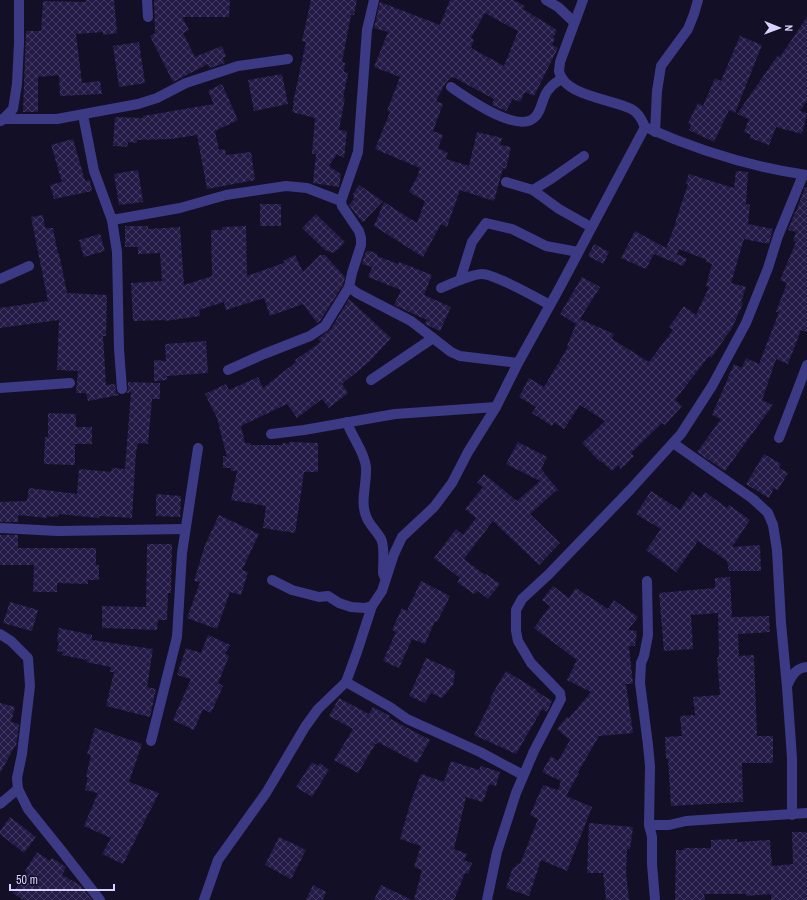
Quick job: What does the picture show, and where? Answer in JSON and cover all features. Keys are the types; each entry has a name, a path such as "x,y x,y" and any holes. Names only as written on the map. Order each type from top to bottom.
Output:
{"street":[{"path":"2,121 13,109 17,84 19,0"},
{"path":"147,0 148,17"},
{"path":"228,370 310,336 325,326 349,287 361,245 361,238 359,231 342,206 341,201 358,152 367,30 374,0"},
{"path":"546,0 558,7 574,22"},
{"path":"487,900 497,852 516,793 561,699 560,693 530,662 518,641 516,631 516,610 522,600 580,543 681,434 712,386 746,323 768,268 778,236 805,175 753,165 708,152 655,132 645,127 641,117 634,110 583,94 562,79 559,71 560,62 583,0"},
{"path":"655,132 657,92 661,66 688,29 698,0"},
{"path":"2,121 44,120 84,115 152,101 186,83 238,66 288,59"},
{"path":"451,87 476,104 510,120 526,122 536,116 549,88 562,79"},
{"path":"84,115 94,172 112,220 117,252 119,349 122,389"},
{"path":"204,900 218,860 266,793 304,728 318,709 346,682 372,606 382,591 394,554 402,536 434,507 452,484 468,452 496,407 518,363 645,127"},
{"path":"533,190 584,156"},
{"path":"506,182 533,190 559,209 591,227"},
{"path":"112,220 180,208 226,195 286,186 307,188 341,201"},
{"path":"460,280 472,242 486,223 512,228 546,246 578,252"},
{"path":"0,279 29,266"},
{"path":"441,288 460,280 482,274 498,279 550,305"},
{"path":"349,287 357,293 411,321 451,352 460,356 518,363"},
{"path":"371,380 433,338"},
{"path":"779,438 807,365"},
{"path":"0,388 70,383"},
{"path":"271,434 304,430 395,414 496,407"},
{"path":"348,422 350,433 362,451 366,467 363,504 366,517 382,540 383,573 385,580"},
{"path":"673,443 753,499 768,513 774,525 792,758 792,815"},
{"path":"151,741 177,637 185,529 198,448"},
{"path":"0,528 58,531 185,529"},
{"path":"272,580 292,590 319,597 328,596 339,603 351,607 365,608 372,606"},
{"path":"647,581 648,635 644,656 641,663 640,683 650,766 649,825 652,837 652,864 655,900"},
{"path":"0,634 12,641 28,658 30,686 22,754 17,778 18,789 28,810 100,900"},
{"path":"787,687 793,673 807,667"},
{"path":"346,682 390,707 407,719 480,752 524,775"},
{"path":"0,804 18,789"},
{"path":"649,825 669,825 686,822 807,813"}],"building":[{"path":"86,0 114,0 117,33 103,35 103,32 76,34 82,83 100,81 102,94 60,96 59,75 38,77 38,112 23,112 26,31 41,31 43,1 86,2"},
{"path":"154,0 230,0 229,17 182,17 189,30 183,33 195,57 222,46 226,56 223,58 225,63 210,68 208,64 173,82 150,36 155,33"},
{"path":"311,0 357,0 354,15 351,15 342,62 345,63 344,72 348,73 339,130 347,131 344,158 337,154 329,166 341,174 339,187 313,183 316,154 312,154 315,118 292,112 306,42 302,41"},
{"path":"450,0 513,0 525,6 523,9 557,30 553,38 555,39 552,45 558,48 534,96 525,92 520,102 513,99 506,111 492,105 494,99 455,78 451,77 445,84 436,101 443,104 433,131 443,135 438,148 448,153 446,159 469,166 477,132 502,138 500,145 511,147 506,169 503,168 494,201 460,190 447,227 441,224 423,257 374,226 384,202 417,223 425,201 409,192 420,168 375,149 390,112 387,111 400,77 374,67 388,32 374,28 380,2 440,25","holes":["485,13 518,31 504,66 471,48 474,40 471,38"]},
{"path":"807,17 807,100 800,111 807,113 802,134 776,127 769,145 750,138 751,135 744,132 749,119 737,114 778,55 780,57"},
{"path":"740,36 762,45 735,113 729,110 714,142 689,130 691,125 688,123 698,103 703,106 715,78 721,81"},
{"path":"139,42 145,83 119,87 113,46"},
{"path":"282,74 288,104 254,111 248,80"},
{"path":"222,84 238,120 215,131 219,150 225,149 226,155 251,152 255,180 207,189 197,135 171,139 137,140 137,143 128,142 127,147 113,146 115,117 143,118 143,116 214,104 208,91"},
{"path":"73,139 85,181 90,180 92,191 54,199 50,185 62,182 51,145"},
{"path":"138,170 143,202 119,205 114,174"},
{"path":"736,171 748,172 746,204 750,205 748,224 773,229 769,244 744,239 731,283 746,287 741,302 743,303 732,328 711,358 709,356 675,400 682,406 665,425 662,423 631,453 634,456 621,469 618,465 612,471 601,461 600,462 582,443 605,421 580,405 564,429 554,422 552,426 532,413 536,407 519,397 529,378 544,387 568,347 567,346 576,324 560,314 582,277 600,287 580,319 614,334 612,339 649,362 673,330 669,327 684,306 696,315 709,287 706,286 712,264 706,262 707,260 679,249 677,254 687,259 683,266 654,254 646,269 621,258 635,231 666,248 676,223 688,184 686,183 689,174 734,188"},
{"path":"359,185 383,201 363,222 349,205 354,199 353,194"},
{"path":"805,187 807,187 807,332 801,330 788,364 776,359 762,400 773,405 725,471 697,452 721,419 712,415 734,364 742,368 746,358 759,364 779,312 776,312 787,283 780,280 796,242 793,241 796,232 788,230"},
{"path":"260,204 281,204 281,226 260,226"},
{"path":"316,214 345,242 334,253 325,250 302,228"},
{"path":"43,215 45,228 53,228 67,293 107,295 106,336 103,336 106,385 115,384 116,392 119,395 88,401 86,393 76,393 78,371 57,370 59,320 0,328 0,308 48,301 31,217"},
{"path":"125,226 148,226 148,229 180,227 184,285 212,276 211,230 222,230 222,227 246,226 247,276 284,263 283,261 295,255 303,272 320,255 325,255 345,277 343,285 320,321 317,323 303,304 270,316 264,298 226,310 224,302 199,310 200,316 165,321 133,321 131,283 162,281 160,253 138,254 138,247 125,247"},
{"path":"100,234 105,251 84,257 79,240"},
{"path":"594,244 609,252 603,264 588,256"},
{"path":"366,251 370,251 377,254 377,256 398,264 399,262 432,275 424,295 451,307 440,331 425,324 427,320 394,305 401,290 368,277 372,267 362,264"},
{"path":"349,299 391,338 370,361 342,384 348,393 329,408 322,399 297,418 287,404 241,426 245,443 251,443 251,445 283,445 283,443 289,444 289,442 318,443 318,472 304,472 295,533 263,528 266,506 231,500 237,471 231,471 231,468 223,468 223,456 227,457 217,418 205,394 226,384 229,390 258,377 263,388 296,362 295,360 321,342 318,339 331,329"},
{"path":"206,341 208,373 167,376 167,380 154,381 154,360 166,361 165,344"},
{"path":"128,382 160,383 160,399 152,399 148,444 138,443 136,451 132,518 99,516 99,518 59,514 58,517 47,516 47,518 18,515 18,522 0,522 0,502 27,501 29,488 77,494 79,469 111,472 112,468 125,469 131,392 127,393"},
{"path":"48,413 76,414 76,427 92,427 92,444 75,444 75,465 44,464 45,437 48,437"},
{"path":"518,442 547,457 541,469 560,492 557,490 530,514 560,543 539,565 493,521 464,559 500,584 488,599 478,591 474,594 457,582 460,578 434,558 456,529 463,535 476,518 465,509 483,487 477,483 484,474 517,501 540,481 506,464"},
{"path":"764,454 781,464 779,468 788,473 778,490 774,488 769,498 746,484"},
{"path":"651,491 680,510 692,492 701,498 705,492 727,508 729,505 750,520 732,547 760,545 761,571 729,571 727,561 698,541 676,572 646,550 661,529 636,514"},
{"path":"156,494 181,496 180,517 156,516"},
{"path":"219,515 259,534 242,570 248,572 241,595 230,592 217,629 187,618 200,582 194,581 205,545"},
{"path":"0,535 18,535 18,548 96,548 96,565 99,565 99,580 88,580 88,584 57,583 57,592 33,592 34,565 0,565"},
{"path":"147,544 172,544 171,593 168,593 167,620 158,620 157,630 102,628 102,606 146,607"},
{"path":"730,577 732,617 769,616 770,632 738,634 739,656 754,655 757,736 773,736 773,763 742,763 743,802 671,806 665,737 682,736 680,716 695,715 693,697 720,695 717,657 719,657 718,613 691,615 693,649 664,651 659,593 715,588 715,578"},
{"path":"421,581 450,596 437,622 435,621 425,644 412,639 399,668 383,661 396,632 392,630 402,608 407,611"},
{"path":"553,586 569,598 576,588 608,609 614,600 638,617 628,630 637,631 635,646 629,646 633,684 626,684 633,733 599,736 566,796 592,807 567,871 541,860 529,896 506,888 513,867 515,868 517,863 520,864 538,819 530,815 543,785 558,790 561,781 542,772 551,756 558,761 570,740 557,729 567,717 569,718 591,692 567,680 577,660 534,628 550,606 542,600"},
{"path":"10,602 38,610 32,631 3,623"},
{"path":"59,628 92,635 92,640 153,649 147,687 156,689 150,717 106,706 114,672 110,672 111,667 62,655 63,652 57,651 59,642 57,641"},
{"path":"208,635 230,645 225,654 229,656 218,683 223,686 211,713 203,709 194,730 173,720 191,679 177,675 186,648 201,653"},
{"path":"426,658 455,671 453,685 442,698 431,693 425,703 409,696"},
{"path":"506,671 552,701 547,712 542,709 516,754 474,735 492,699 490,698"},
{"path":"339,698 369,714 373,707 390,716 389,718 430,740 417,763 378,742 358,773 334,760 353,729 329,716"},
{"path":"0,703 15,707 11,722 19,724 16,747 15,746 0,773"},
{"path":"95,728 142,744 129,782 159,793 123,864 102,854 111,838 84,826 98,793 85,790 88,777 86,777 91,755 87,754"},
{"path":"451,761 479,770 481,766 500,772 496,786 489,784 483,802 466,797 454,849 467,854 464,860 472,863 468,874 465,873 454,900 414,900 422,870 414,867 421,846 400,839 410,804 421,774 444,782"},
{"path":"312,762 318,766 320,763 329,770 312,797 296,787"},
{"path":"10,817 36,837 24,853 0,834 0,831"},
{"path":"589,823 633,827 630,849 627,849 626,873 629,900 606,900 603,873 587,873"},
{"path":"792,832 807,832 807,900 771,900 771,894 746,896 746,894 704,894 705,900 675,900 676,850 684,850 684,848 711,848 711,840 737,839 737,842 770,840 772,866 793,864"},
{"path":"279,837 306,850 291,879 265,865"},
{"path":"37,852 50,861 52,858 66,867 62,875 80,885 92,900 23,900 13,893 27,873 25,871"},
{"path":"313,885 326,892 323,900 306,900"},
{"path":"381,885 412,900 374,900"}]}
